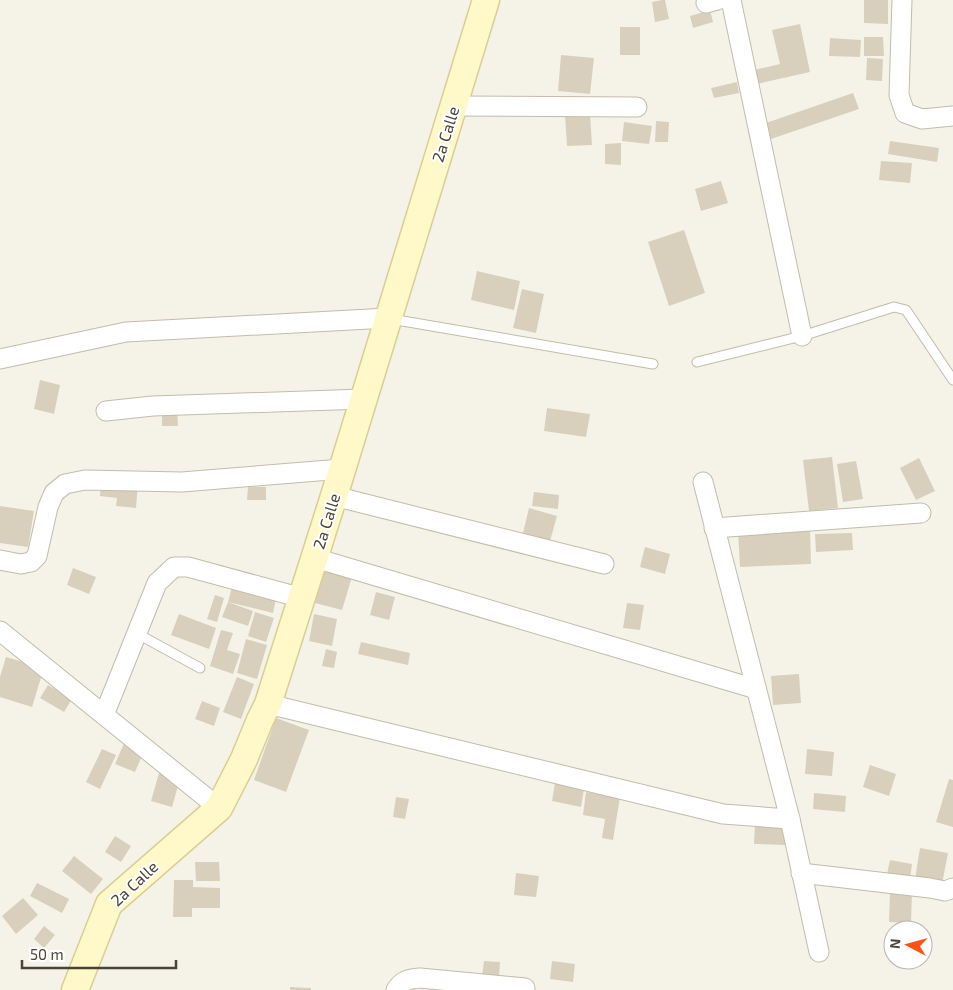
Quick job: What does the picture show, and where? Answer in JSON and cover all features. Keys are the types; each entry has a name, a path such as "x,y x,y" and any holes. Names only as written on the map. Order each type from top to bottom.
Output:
{"main road":[{"name":"2a Calle","path":"76,990 109,904 219,808 244,759 268,704 315,558 486,0"}],"street":[{"path":"731,0 802,336"},
{"path":"902,0 899,95 905,113 922,119 953,116"},
{"path":"453,106 637,107"},
{"path":"0,359 126,332 388,318"},
{"path":"106,411 153,406 364,399"},
{"path":"0,560 22,564 30,562 37,556 48,507 54,492 65,484 85,480 182,482 342,469"},
{"path":"702,482 790,819 819,952"},
{"path":"334,496 604,564"},
{"path":"714,528 921,513"},
{"path":"315,558 756,689"},
{"path":"104,715 157,583 174,567 188,567 302,598"},
{"path":"0,631 219,808"},
{"path":"268,704 723,814 790,819"},
{"path":"802,873 945,891 953,888"},
{"path":"396,990 399,984 408,979 420,978 525,988"}],"lane":[{"path":"697,362 802,336 894,307 906,310 953,380"},
{"path":"388,318 653,364"},
{"path":"136,633 200,668"}],"building":[{"path":"665,0 669,19 655,22 652,2"},
{"path":"864,0 888,0 888,24 864,23"},
{"path":"710,10 713,22 693,28 690,16"},
{"path":"800,24 810,72 757,84 754,70 780,64 772,30"},
{"path":"620,27 640,27 640,55 620,55"},
{"path":"864,37 883,37 884,56 864,56"},
{"path":"830,38 861,40 860,57 829,56"},
{"path":"561,55 594,58 590,94 558,91"},
{"path":"867,58 883,59 882,81 866,80"},
{"path":"737,82 739,93 714,98 711,88"},
{"path":"853,93 859,109 771,139 766,123"},
{"path":"590,114 592,145 567,146 565,115"},
{"path":"656,121 669,122 668,142 655,142"},
{"path":"624,122 652,126 649,144 622,141"},
{"path":"890,141 939,148 937,162 888,154"},
{"path":"621,143 621,165 605,164 605,144"},
{"path":"881,161 912,163 910,183 879,180"},
{"path":"721,181 728,203 701,211 695,189"},
{"path":"684,230 705,293 669,306 648,242"},
{"path":"477,271 520,281 514,310 471,300"},
{"path":"522,289 544,294 536,333 513,328"},
{"path":"40,380 60,385 54,414 34,409"},
{"path":"177,406 178,426 162,426 162,407"},
{"path":"547,408 590,414 586,437 544,431"},
{"path":"832,457 838,508 809,511 803,460"},
{"path":"919,458 935,491 916,500 900,468"},
{"path":"856,461 863,499 843,502 837,464"},
{"path":"101,482 138,484 136,508 116,506 117,498 100,496"},
{"path":"248,487 266,487 266,500 247,500"},
{"path":"534,492 559,495 558,509 532,506"},
{"path":"0,506 34,511 28,547 0,543"},
{"path":"529,508 557,516 550,541 523,533"},
{"path":"810,528 811,564 740,567 738,531"},
{"path":"852,533 853,550 816,552 815,534"},
{"path":"645,547 670,554 665,574 640,567"},
{"path":"73,568 96,577 89,594 67,585"},
{"path":"325,569 352,577 342,610 315,603"},
{"path":"233,583 277,594 273,613 228,602"},
{"path":"376,592 395,597 389,620 370,615"},
{"path":"215,595 224,598 217,622 207,619"},
{"path":"228,602 253,611 248,626 222,617"},
{"path":"627,603 644,605 640,630 623,628"},
{"path":"255,612 274,618 266,642 248,636"},
{"path":"179,614 216,628 209,649 171,635"},
{"path":"314,614 337,619 332,646 309,641"},
{"path":"221,630 233,633 227,650 240,654 233,674 210,666"},
{"path":"246,639 267,645 257,679 237,673"},
{"path":"361,642 410,653 408,665 358,654"},
{"path":"326,649 337,652 334,668 322,666"},
{"path":"6,657 44,668 32,707 0,697 0,677"},
{"path":"799,674 801,703 773,705 771,676"},
{"path":"237,677 254,684 241,719 223,712"},
{"path":"48,685 72,699 64,712 40,698"},
{"path":"202,701 220,708 214,726 195,719"},
{"path":"276,718 309,730 286,792 254,780"},
{"path":"125,741 145,749 135,772 115,764"},
{"path":"102,749 116,755 100,789 86,782"},
{"path":"807,749 834,752 832,776 805,774"},
{"path":"870,765 896,774 889,796 863,787"},
{"path":"159,773 180,779 172,807 151,801"},
{"path":"949,779 953,780 953,827 936,822"},
{"path":"555,783 584,789 581,807 552,801"},
{"path":"586,792 620,797 613,840 602,838 605,819 583,815"},
{"path":"814,793 846,796 845,812 813,809"},
{"path":"396,797 409,799 405,819 393,817"},
{"path":"755,824 785,824 785,845 754,844"},
{"path":"115,836 131,846 121,862 105,852"},
{"path":"920,848 948,853 942,884 915,879"},
{"path":"74,856 103,879 91,894 62,871"},
{"path":"890,860 912,864 910,879 887,874"},
{"path":"195,862 219,862 220,881 196,881"},
{"path":"516,873 539,876 536,897 514,895"},
{"path":"174,880 193,880 193,887 220,888 220,908 192,908 192,917 173,917"},
{"path":"37,883 69,899 62,913 30,896"},
{"path":"890,892 912,892 911,920 889,920"},
{"path":"23,898 38,915 16,934 2,916"},
{"path":"44,926 55,935 44,948 34,939"},
{"path":"484,961 500,962 499,978 482,976"},
{"path":"552,961 575,964 573,982 550,979"},
{"path":"290,987 311,988 311,990 290,990"}]}
